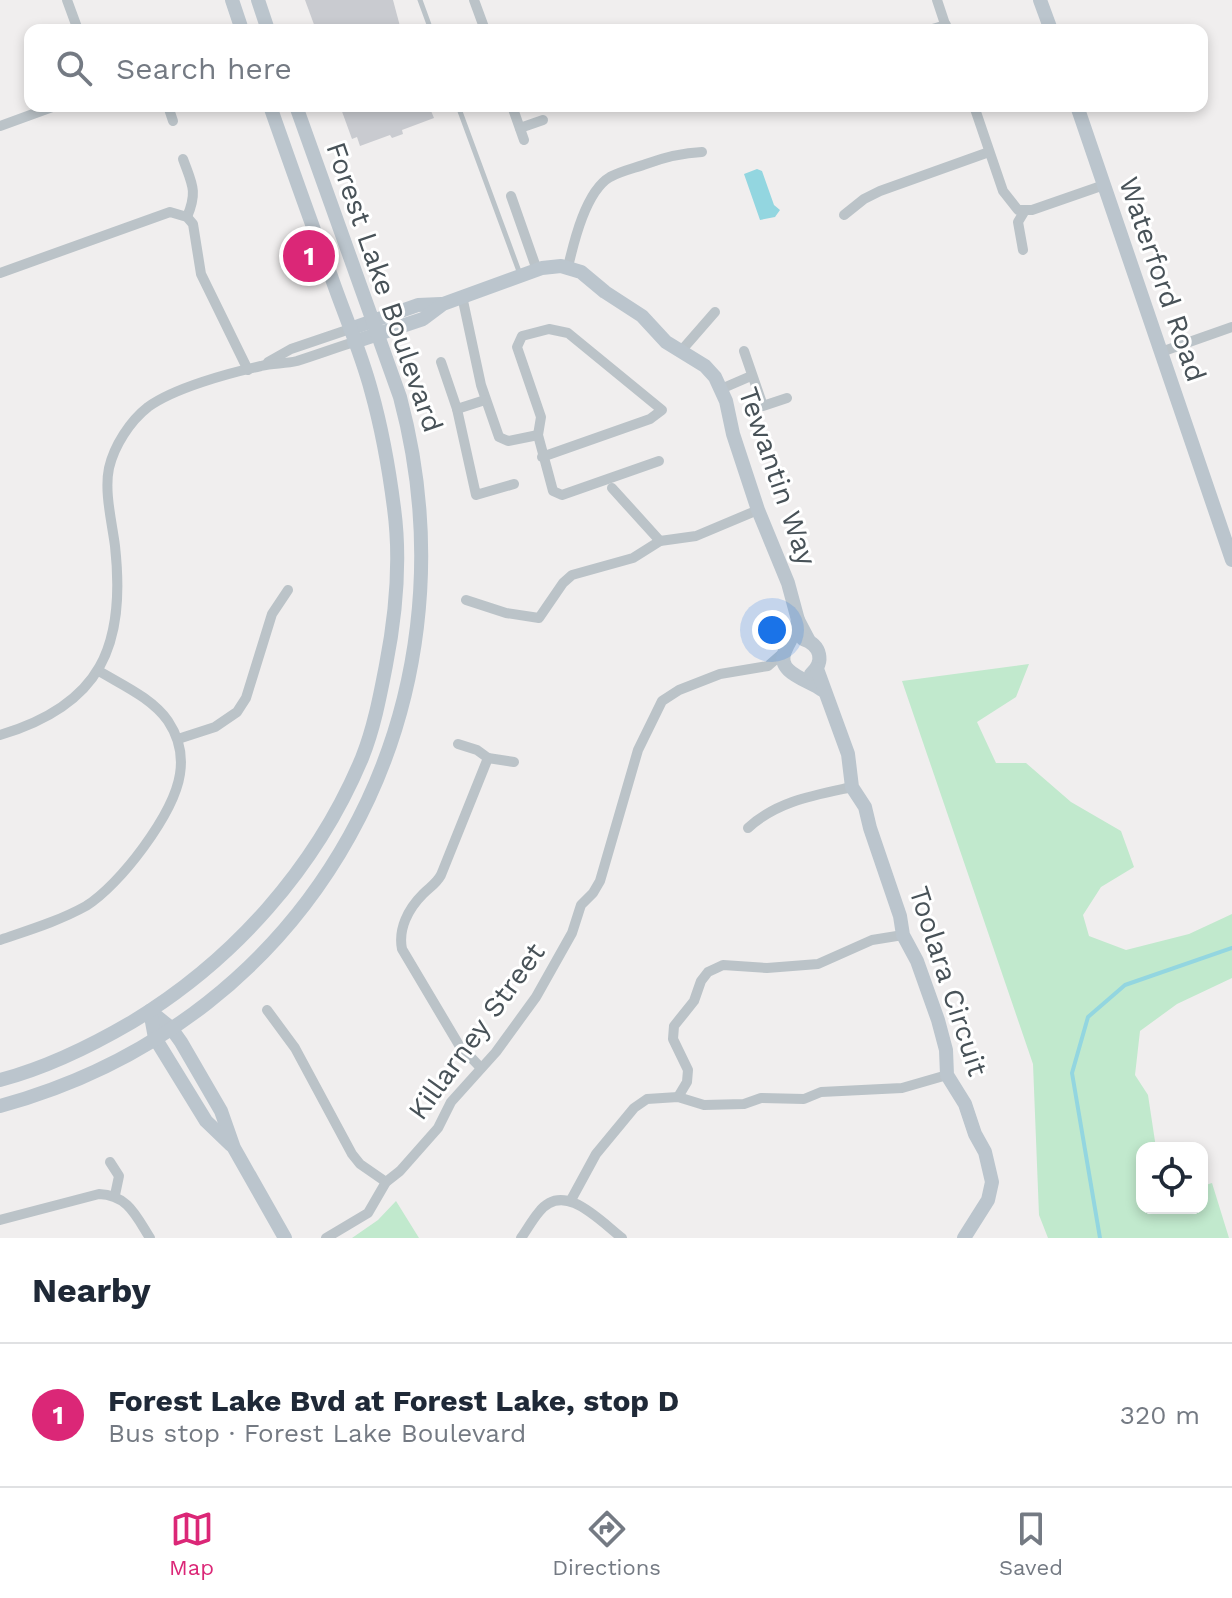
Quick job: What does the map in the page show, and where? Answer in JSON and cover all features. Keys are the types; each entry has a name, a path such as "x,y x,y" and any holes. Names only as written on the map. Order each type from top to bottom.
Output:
{"street":[{"path":"67,0 76,24"},
{"path":"232,0 240,24"},
{"path":"258,0 266,24"},
{"path":"474,0 483,24"},
{"path":"937,0 945,24"},
{"path":"1040,0 1049,24"},
{"path":"0,126 38,112"},
{"path":"170,112 173,121"},
{"name":"Forest Lake Boulevard","path":"0,1080 40,1067 106,1038 202,973 243,936 288,885 341,804 367,742 379,703 392,636 397,581 395,511 371,388 272,112"},
{"name":"Forest Lake Boulevard","path":"0,1106 66,1083 155,1038 235,978 279,935 317,890 347,843 376,787 405,699 422,590 418,482 411,438 400,397 298,112"},
{"path":"514,112 524,140"},
{"path":"976,112 1003,191 1018,210 1024,212 1104,185"},
{"name":"Waterford Road","path":"1079,112 1232,560"},
{"path":"520,128 543,120"},
{"path":"0,735 50,715 73,698 99,671 109,649 118,617 119,584 109,470 117,445 145,409 167,395 263,365 291,349 375,327 423,319 443,304 520,275 551,266 568,267 574,241 589,204 600,186 611,176 677,153 702,152"},
{"path":"844,215 880,191 989,152"},
{"path":"183,159 195,190 187,217"},
{"path":"511,196 537,270"},
{"path":"0,273 170,212 187,217 193,224 201,274 248,370"},
{"path":"1023,250 1018,222 1024,212"},
{"name":"Tewantin Way","path":"568,267 581,272 605,292 629,306 666,342 705,366 721,389 758,510 788,583 798,620 809,641"},
{"path":"462,296 485,400 501,440 513,441 538,435"},
{"path":"681,351 715,312"},
{"path":"1161,352 1232,327"},
{"path":"542,457 650,419 662,410 568,333 555,329 522,336 517,347 541,417 538,435 542,457 551,487 559,495 659,461"},
{"path":"744,351 763,406 787,398"},
{"path":"441,362 457,409 476,495 514,484"},
{"path":"721,389 751,376"},
{"path":"457,409 485,400"},
{"path":"612,488 660,541"},
{"path":"466,600 506,613 539,618 572,575 633,558 660,541 696,536 758,510"},
{"path":"178,739 215,727 237,712 246,698 272,614 288,590"},
{"path":"798,620 784,665 823,690"},
{"path":"768,666 797,640 809,641 820,655 817,669 810,675 794,674"},
{"name":"Killarney Street","path":"326,1238 368,1213 386,1182 400,1171 438,1128 451,1102 496,1052 536,997 572,933 581,905 600,881 638,750 662,701 679,690 720,674 768,666 794,674"},
{"name":"Toolara Circuit","path":"817,669 848,754 852,787 869,817 903,935 917,961 938,1020 946,1050 947,1075 965,1104 985,1152 992,1182 988,1200 964,1238"},
{"path":"0,940 58,919 106,892 126,872 150,836 180,776 178,739 168,720 153,704 99,671"},
{"path":"458,744 477,750 488,758 514,762"},
{"path":"481,1068 459,1045 402,949 400,937 403,923 422,895 435,885 441,875 488,758"},
{"path":"748,828 762,815 787,803 852,787"},
{"path":"678,1097 687,1082 688,1070 673,1039 674,1026 694,1001 708,972 723,965 767,968 818,964 872,940 903,935"},
{"path":"267,1010 295,1048 352,1154 360,1164 386,1182"},
{"path":"150,1011 171,1028 221,1111 234,1148 285,1238"},
{"path":"150,1011 155,1038 206,1121 234,1148"},
{"path":"571,1200 596,1154 634,1108 647,1099 678,1097 704,1105 744,1104 761,1098 804,1099 821,1092 902,1088 947,1075"},
{"path":"110,1162 119,1176 115,1195"},
{"path":"0,1220 99,1194 115,1195 126,1202 150,1238"},
{"path":"521,1238 540,1210 556,1199 571,1200 622,1238"}],"lane":[{"path":"420,0 429,24"},
{"path":"460,112 520,275"}],"green space":[{"path":"1029,664 1016,697 977,722 996,763 1026,763 1071,802 1121,831 1134,867 1101,887 1083,915 1089,936 1126,950 1189,934 1232,914 1232,978 1177,1004 1140,1031 1135,1075 1148,1095 1155,1142 1136,1142 1136,1214 1208,1214 1208,1184 1212,1183 1229,1238 1048,1238 1039,1215 1033,1064 902,681"},
{"path":"396,1201 419,1238 352,1238 378,1220"}],"water":[{"path":"757,169 762,171 774,205 780,210 775,217 760,220 744,174"}],"building":[{"path":"305,0 393,0 399,24 314,24"},
{"path":"342,112 432,112 434,118 402,130 403,134 392,138 390,135 360,146 357,137 352,139"}],"waterway":[{"path":"1100,1238 1072,1073 1088,1017 1125,985 1232,948"}],"place":[{"name":"Forest Lake Bvd at Forest Lake, stop D","path":"309,256"}]}
